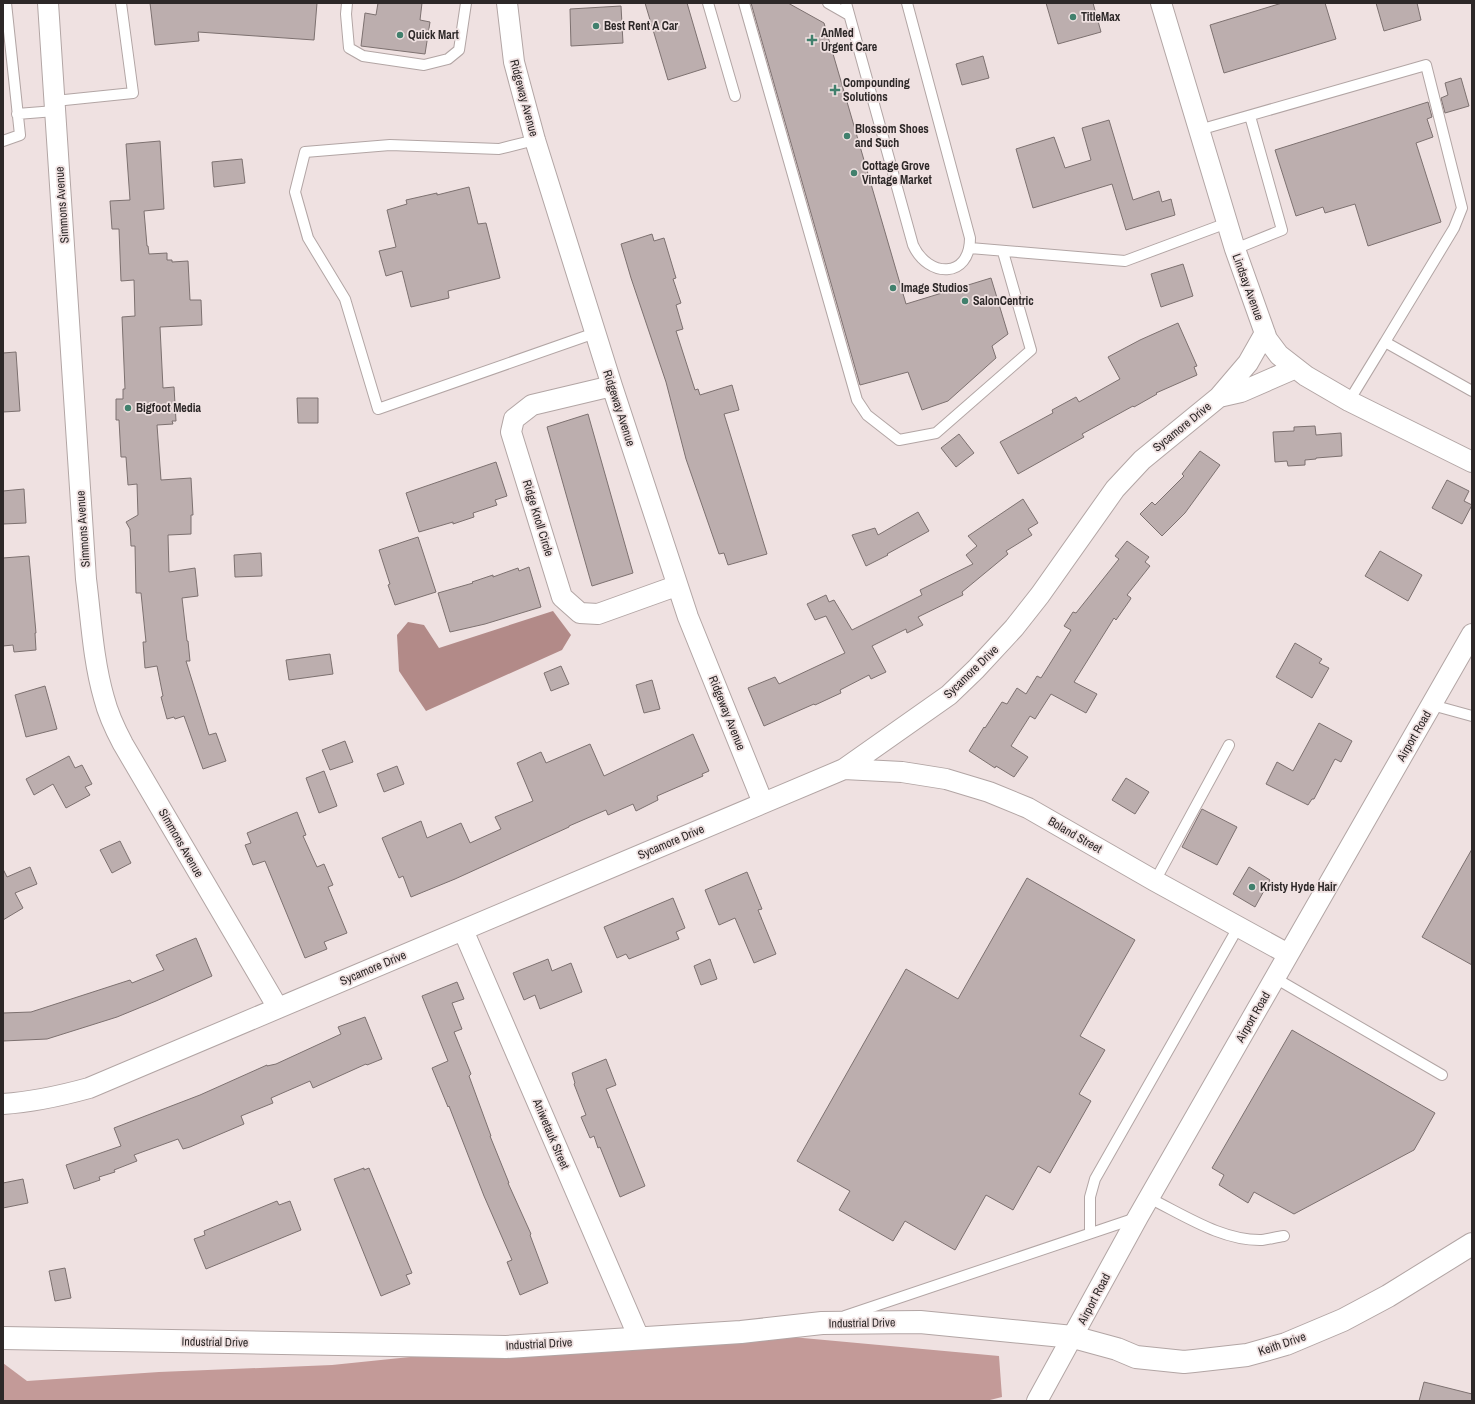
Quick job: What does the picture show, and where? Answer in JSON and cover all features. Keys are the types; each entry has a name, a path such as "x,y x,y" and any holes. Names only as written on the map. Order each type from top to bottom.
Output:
{"street":[{"name":"Simmons Avenue","path":"48,3 86,579 97,671 111,720 123,744 278,1008"},
{"name":"Ridgeway Avenue","path":"507,3 514,62 535,140 595,333 676,586 763,803"},
{"name":"Lindsay Avenue","path":"1161,3 1235,249 1267,339 1279,355 1306,376 1349,401 1472,462"},
{"name":"Sycamore Drive","path":"3,1104 30,1102 58,1097 89,1088 844,769 949,695 976,669 1014,628 1040,595 1115,489 1142,460 1219,397 1248,363 1265,333"},
{"name":"Sycamore Drive","path":"1219,397 1241,392 1296,368"},
{"name":"Ridge Knoll Circle","path":"612,386 532,405 514,419 511,432 562,597 580,613 598,614 676,586"},
{"name":"Airport Road","path":"1037,1401 1138,1217 1472,634"},
{"name":"Boland Street","path":"844,769 909,773 946,779 989,792 1028,808 1155,881 1240,926 1288,954"},
{"name":"Aniwetauk Street","path":"463,930 639,1338"},
{"name":"Keith Drive","path":"1073,1337 1117,1349 1136,1357 1184,1362 1247,1355 1286,1344 1343,1320 1388,1296 1472,1244"},
{"name":"Industrial Drive","path":"3,1338 506,1347 741,1332 822,1323 920,1322 1073,1337"}],"lane":[{"path":"3,141 20,135 6,3"},
{"path":"17,114 133,92 121,3"},
{"path":"347,3 346,14 348,48 363,56 424,65 448,59 459,50 466,3"},
{"path":"708,3 735,96"},
{"path":"744,3 857,400 867,415 899,440 936,433 1031,350 1003,252"},
{"path":"828,3 849,15"},
{"path":"846,3 913,245 916,252 930,265 943,270 950,269 963,261 968,254 970,248 970,238 907,3"},
{"path":"1199,130 1426,65 1462,208 1454,228 1349,401"},
{"path":"1235,249 1282,230 1250,116"},
{"path":"535,140 499,149 390,145 304,152 295,192 308,238 345,299 378,409 595,333"},
{"path":"970,248 1003,252 1125,261 1227,223"},
{"path":"1385,342 1472,390"},
{"path":"1432,705 1472,716"},
{"path":"1155,881 1228,745"},
{"path":"1090,1233 1090,1196 1095,1179 1240,926"},
{"path":"1275,978 1442,1075"},
{"path":"1149,1198 1213,1230 1234,1237 1262,1240 1284,1236"},
{"path":"822,1323 1138,1217"}],"shaded area":[{"path":"553,611 571,635 562,650 426,711 399,671 397,635 408,622 424,625 439,648"},
{"path":"693,1328 999,1356 1002,1397 986,1401 3,1401 3,1363 27,1381 159,1372 332,1365"}],"building":[{"path":"150,3 317,3 314,40 198,32 199,41 155,45"},
{"path":"378,3 422,3 420,20 430,22 425,54 361,46 365,13 376,15"},
{"path":"645,3 687,3 706,68 668,80"},
{"path":"751,3 788,3 824,23 906,304 991,278 1008,334 992,346 996,358 948,401 922,410 908,372 860,385"},
{"name":"TitleMax","path":"1046,3 1093,3 1101,32 1058,44"},
{"path":"1282,3 1325,3 1336,39 1224,73 1210,25"},
{"path":"1376,3 1417,3 1421,20 1384,31"},
{"name":"Best Rent A Car","path":"621,6 623,43 571,46 570,9"},
{"path":"983,56 989,78 962,85 956,64"},
{"path":"1461,78 1469,106 1445,113 1441,98 1448,95 1445,83"},
{"path":"1428,102 1432,117 1427,119 1433,137 1416,143 1441,222 1368,246 1355,204 1325,213 1323,207 1296,216 1275,150"},
{"path":"1109,120 1133,200 1159,191 1162,202 1171,199 1175,215 1126,230 1112,184 1033,208 1016,149 1054,137 1065,168 1091,160 1082,128"},
{"path":"160,141 164,209 144,211 149,254 167,253 167,260 172,260 172,262 188,261 190,300 201,300 202,325 160,327 163,388 174,387 176,421 172,421 173,424 157,425 161,480 191,478 193,515 191,515 191,534 168,535 169,572 195,568 198,596 182,598 190,661 186,661 209,735 216,733 226,761 203,769 184,716 175,719 174,717 167,719 161,697 163,696 157,666 145,668 143,642 146,642 141,593 136,593 135,546 131,546 130,529 126,522 138,515 137,484 128,485 126,457 121,457 119,420 116,420 116,399 123,399 123,389 125,389 122,317 135,316 134,280 121,281 119,229 112,229 110,201 130,200 126,144"},
{"path":"242,159 245,183 214,187 212,162"},
{"path":"469,187 478,224 486,223 500,278 448,291 449,298 411,307 402,271 386,276 379,251 396,247 387,210 407,204 406,200 437,193 437,195"},
{"path":"652,234 654,241 664,238 676,278 673,279 681,303 676,305 683,329 676,331 695,390 698,389 700,395 732,385 739,410 724,414 767,554 728,565 724,553 719,554 686,459 666,382 621,244"},
{"path":"1183,264 1193,296 1161,307 1151,274"},
{"path":"1178,323 1197,366 1194,367 1197,375 1156,393 1157,394 1134,407 1133,406 1082,434 1084,437 1018,474 1000,442 1053,413 1052,410 1076,397 1079,402 1120,379 1108,357 1140,340"},
{"path":"16,352 20,411 3,412 3,353"},
{"path":"297,398 318,398 318,423 298,423"},
{"path":"588,414 633,573 592,586 547,427"},
{"path":"1315,426 1316,435 1341,433 1342,456 1305,460 1305,465 1288,466 1287,461 1275,462 1273,432 1294,431 1294,427"},
{"path":"959,434 974,453 956,467 941,448"},
{"path":"1200,451 1220,465 1185,513 1162,536 1140,514 1152,502 1155,505 1184,476 1182,474"},
{"path":"496,462 507,496 495,500 497,505 473,513 474,517 453,524 453,522 419,532 406,493"},
{"path":"1447,480 1469,491 1464,501 1472,505 1462,524 1432,508"},
{"path":"24,489 26,523 3,524 3,491"},
{"path":"1023,499 1038,523 1028,529 1032,535 1006,551 1008,554 962,592 963,595 918,617 923,625 907,633 906,629 872,646 886,672 871,679 869,675 840,690 841,693 764,726 748,688 775,677 779,684 845,653 826,616 815,620 807,604 826,595 829,602 834,600 852,630 922,595 920,590 973,564 966,555 977,546 968,536"},
{"path":"918,512 929,531 866,566 852,535 875,528 878,535"},
{"path":"418,537 436,592 395,605 379,550"},
{"path":"1127,541 1149,557 1145,562 1150,566 1127,595 1131,598 1130,600 1116,620 1114,618 1074,682 1097,694 1086,713 1051,694 1035,719 1030,716 1011,746 1028,757 1014,777 996,766 995,768 969,751 1002,702 1007,704 1017,688 1026,694 1037,676 1041,678 1071,630 1064,626 1073,612 1076,613 1119,559 1115,556"},
{"path":"1380,551 1422,575 1408,601 1365,576"},
{"path":"261,553 262,576 235,577 234,555"},
{"path":"29,556 36,633 36,650 14,652 13,645 3,646 3,558"},
{"path":"529,567 541,607 485,624 450,632 438,593 473,583 472,582 493,575 493,577 518,568 519,571"},
{"path":"1295,643 1322,659 1319,663 1329,668 1312,698 1276,677"},
{"path":"330,654 333,674 289,680 286,660"},
{"path":"561,666 569,684 551,691 544,673"},
{"path":"652,680 660,709 644,713 636,685"},
{"path":"45,686 57,729 26,737 15,695"},
{"path":"1319,723 1352,741 1341,762 1335,759 1314,799 1312,799 1308,805 1266,784 1277,762 1293,771"},
{"path":"693,734 709,771 702,774 703,776 657,796 658,800 636,811 633,804 608,815 606,810 455,879 411,897 403,876 399,878 382,838 421,821 427,838 461,823 470,843 501,829 495,817 533,801 517,763 541,752 546,763 590,744 604,776"},
{"path":"345,741 353,762 330,770 322,750"},
{"path":"69,756 75,768 82,765 92,784 85,787 90,795 66,808 53,784 34,795 26,779"},
{"path":"397,766 404,784 384,792 377,774"},
{"path":"324,771 337,806 319,813 306,778"},
{"path":"1126,778 1149,792 1135,814 1112,800"},
{"path":"1202,809 1237,827 1217,865 1182,847"},
{"path":"297,812 306,835 303,836 317,867 324,864 333,885 328,887 347,933 324,942 327,949 305,958 265,861 253,865 245,845 251,843 247,833"},
{"path":"120,841 131,863 112,873 100,850"},
{"path":"1472,849 1472,965 1422,937"},
{"path":"30,867 37,884 15,893 23,908 3,920 3,869 7,877"},
{"name":"Kristy Hyde Hair","path":"1249,867 1270,880 1255,907 1233,894"},
{"path":"747,872 762,909 758,910 776,954 754,963 735,918 719,925 705,890"},
{"path":"1027,878 1135,940 1080,1036 1105,1050 1079,1094 1091,1101 1050,1173 1038,1166 1013,1210 986,1195 955,1250 905,1221 893,1241 839,1210 850,1191 797,1161 906,969 958,999"},
{"path":"673,898 685,928 676,932 679,939 629,959 626,954 617,958 604,927"},
{"path":"196,938 212,976 117,1017 47,1039 3,1041 3,1013 31,1012 130,980 132,983 164,970 156,955"},
{"path":"548,959 552,971 571,963 582,992 540,1009 535,995 524,1000 513,973"},
{"path":"710,959 717,979 701,985 694,966"},
{"path":"457,982 464,999 452,1003 462,1029 454,1032 471,1074 469,1076 490,1136 508,1183 531,1234 530,1235 548,1283 520,1295 507,1262 512,1260 484,1196 449,1106 448,1107 432,1068 448,1061 422,996"},
{"path":"365,1017 382,1059 367,1065 366,1064 313,1088 310,1081 271,1098 273,1103 241,1116 244,1124 190,1147 183,1149 178,1139 134,1155 137,1161 114,1170 115,1172 99,1177 100,1180 74,1189 66,1165 121,1146 114,1128 200,1095 267,1065 276,1064 341,1034 338,1027"},
{"path":"1292,1030 1435,1113 1414,1150 1294,1214 1254,1192 1248,1203 1219,1185 1224,1175 1212,1168"},
{"path":"606,1059 616,1085 606,1089 645,1186 620,1197 600,1147 598,1148 594,1136 590,1138 581,1117 586,1115 574,1084 572,1073"},
{"path":"364,1168 364,1170 369,1168 412,1273 406,1275 410,1284 381,1296 334,1179"},
{"path":"23,1179 28,1203 3,1208 3,1183"},
{"path":"277,1201 279,1205 290,1201 301,1230 206,1269 194,1239 205,1235 204,1231"},
{"path":"65,1268 71,1298 55,1301 49,1271"},
{"path":"1424,1382 1472,1394 1472,1401 1419,1401"}],"place":[{"name":"TitleMax","path":"1073,17"},
{"name":"Best Rent A Car","path":"596,26"},
{"name":"Quick Mart","path":"400,35"},
{"name":"AnMed Urgent Care","path":"812,40"},
{"name":"Compounding Solutions","path":"835,90"},
{"name":"Blossom Shoes and Such","path":"847,136"},
{"name":"Cottage Grove Vintage Market","path":"854,173"},
{"name":"Image Studios","path":"893,288"},
{"name":"SalonCentric","path":"965,301"},
{"name":"Bigfoot Media","path":"128,408"},
{"name":"Kristy Hyde Hair","path":"1252,887"}]}
